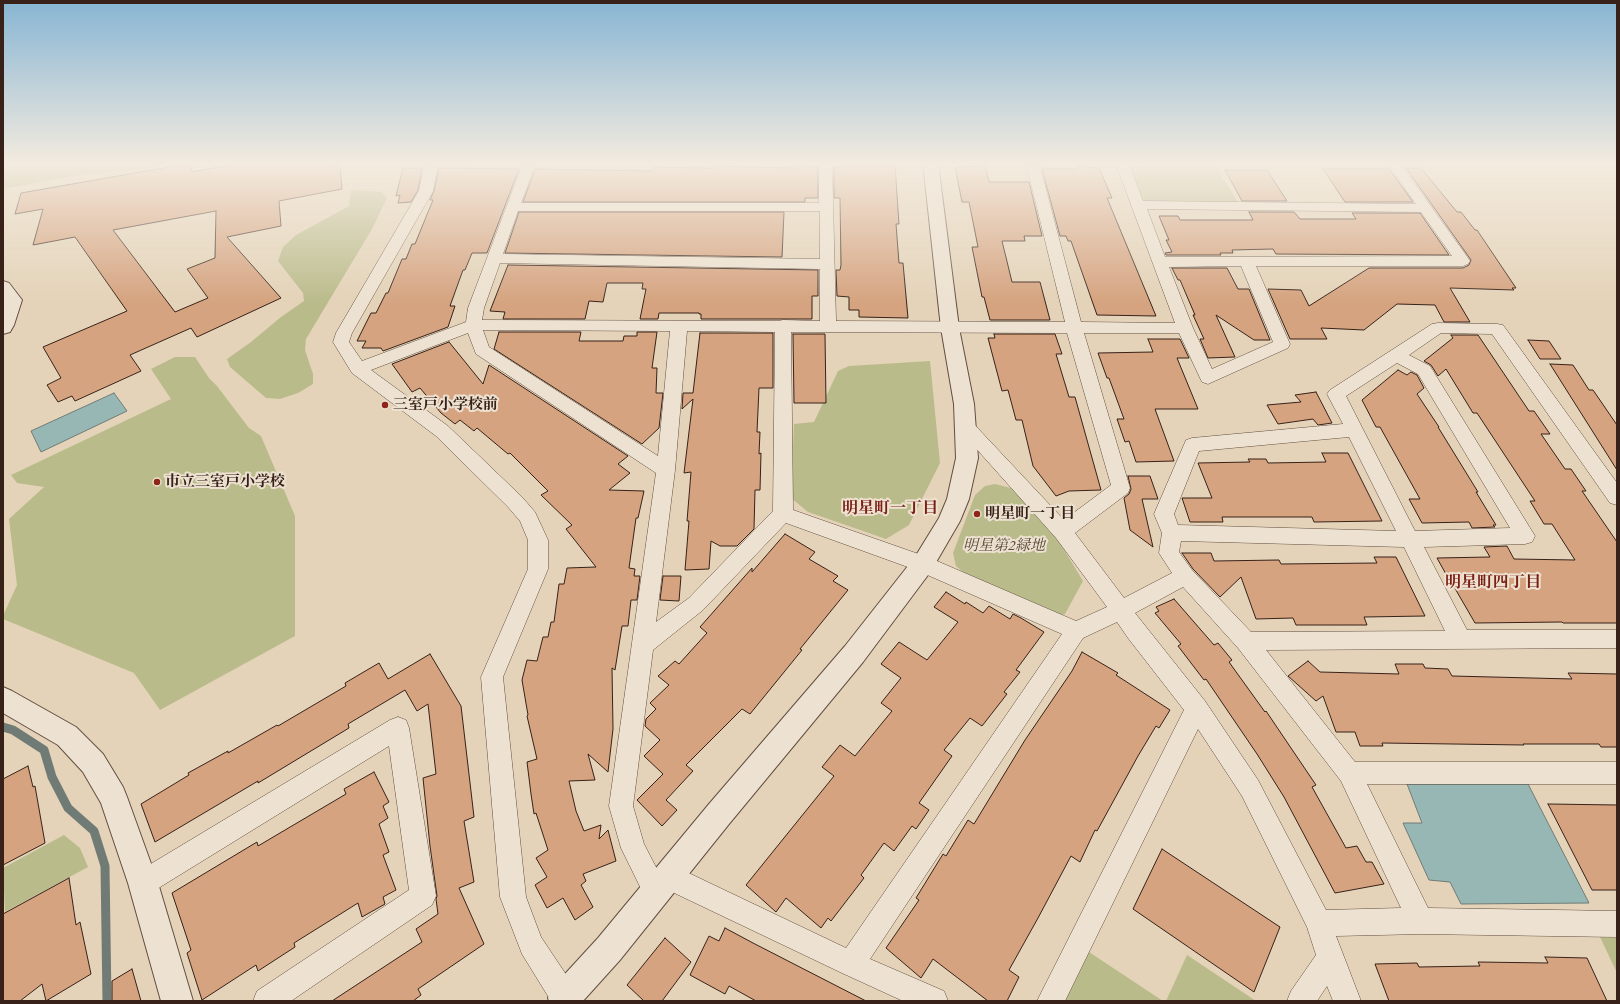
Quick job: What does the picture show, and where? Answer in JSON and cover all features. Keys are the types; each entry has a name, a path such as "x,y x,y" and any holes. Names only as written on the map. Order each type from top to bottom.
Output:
{"street":[{"path":"415,210 344,332 341,342 358,368 442,431 528,517 538,540 538,569 492,677 513,897 531,945 566,999 854,654 923,564 949,521 958,499 967,458 964,404 950,328 936,210"},
{"path":"512,210 476,308 473,325 482,350 666,470"},
{"path":"826,210 828,325"},
{"path":"1045,210 1074,328 1122,488 1063,532"},
{"path":"1140,210 1185,328 1208,378 1282,344 1247,262"},
{"path":"1160,262 1463,261 1427,210"},
{"path":"494,258 827,264"},
{"path":"3,287 13,300 3,328"},
{"path":"358,368 473,325 828,325 950,328 1185,328"},
{"path":"679,325 666,470 644,644 621,806 633,848 662,884 934,1001"},
{"path":"644,644 696,604 782,514 784,325"},
{"path":"1462,640 1336,394 1438,328 1497,329 1617,498"},
{"path":"1172,533 1410,539 1525,536 1424,370 1396,355"},
{"path":"965,426 1027,491 1063,532 1122,610 1135,631 1197,708 1250,788 1319,923 1330,958 1347,1001"},
{"path":"1354,430 1192,445 1164,514 1172,533 1169,553 1185,576 1246,641 1349,773 1421,921"},
{"path":"782,514 923,564 1076,631"},
{"path":"851,964 1076,631 1122,610 1185,576"},
{"path":"1246,641 1617,639"},
{"path":"3,699 67,736 94,763 113,797 143,883 177,1001"},
{"path":"1051,1001 1197,708"},
{"path":"143,883 398,728 423,896 267,1001"},
{"path":"1349,773 1617,773"},
{"path":"1319,923 1421,921 1617,924"},
{"path":"1301,1001 1330,958"}],"green space":[{"path":"342,210 381,210 372,229 306,339 305,350 313,374 313,384 298,393 280,399 266,398 230,367 227,359 304,301 303,293 278,261 283,247 296,235"},
{"path":"175,357 195,357 209,378 217,386 249,428 261,436 295,516 295,636 160,710 134,673 3,619 3,616 17,585 9,519 44,487 17,483 11,475 171,399 151,369"},
{"path":"930,361 940,463 909,525 886,539 808,512 791,498 794,424 814,422 838,371 849,366"},
{"name":"明星第2緑地","path":"995,484 1011,488 1024,499 1057,538 1083,581 1065,614 1055,616 973,581 956,566 953,553 975,495 985,486"},
{"path":"64,835 80,848 88,867 5,912 3,868"},
{"path":"1600,937 1617,938 1617,973"},
{"path":"1086,950 1163,1001 1060,1001"},
{"path":"1187,955 1256,1001 1166,1001"}],"water":[{"path":"114,393 127,411 41,452 31,431"},
{"path":"1407,784 1528,784 1589,903 1461,904 1450,882 1429,880 1403,823 1422,823"}],"building":[{"path":"16,210 38,210 15,214"},
{"path":"43,210 280,210 281,226 227,237 281,298 197,337 191,328 130,355 141,371 75,401 72,396 58,402 47,385 61,378 43,347 127,311 75,237 33,245","holes":["216,211 215,258 187,269 208,298 175,312 113,230"]},
{"path":"429,210 503,210 487,253 472,253 465,270 463,270 450,306 455,306 448,327 383,351 381,348 362,348 366,341 357,341 371,313 376,313 386,293 388,293 402,259 406,259 412,244 415,244"},
{"path":"840,210 898,210 899,224 896,224 899,263 903,263 908,318 859,317 859,310 849,310 849,297 837,296 836,270 840,270"},
{"path":"971,210 1036,210 1042,236 1024,236 1025,241 1002,241 1012,282 1040,282 1050,320 990,320 984,297 982,297 972,247 978,247"},
{"path":"1053,210 1112,210 1156,316 1097,315 1071,241 1068,241 1066,236 1060,236"},
{"path":"1436,210 1455,210 1457,212 1461,212 1475,230 1477,230 1516,288 1512,288 1514,290 1450,288 1470,322 1444,322 1435,305 1397,304 1364,330 1321,328 1327,339 1290,339 1268,289 1301,290 1309,306 1369,268 1463,268 1469,265 1471,260"},
{"path":"519,212 784,212 782,257 505,253"},
{"path":"1249,212 1294,212 1300,219 1356,219 1352,213 1420,213 1449,255 1276,254 1273,249 1232,250 1233,253 1220,253 1221,255 1166,255 1165,253 1172,252 1166,240 1169,240 1159,216 1178,216 1180,220 1253,220"},
{"path":"508,265 818,270 818,296 812,296 812,319 701,319 701,314 699,313 659,313 658,319 640,319 646,289 642,289 643,283 607,283 603,302 589,301 585,319 503,319 505,312 490,311"},
{"path":"1172,268 1227,268 1238,289 1249,289 1270,340 1254,340 1216,315 1235,357 1208,358 1200,339 1204,339 1193,315 1195,315 1180,280 1178,280"},
{"path":"499,332 581,332 579,341 623,341 624,336 637,336 637,332 657,332 652,368 657,368 656,393 663,393 659,428 642,444 494,349"},
{"path":"700,333 773,333 773,388 759,388 757,432 760,432 760,490 755,490 754,529 737,546 720,546 711,541 709,569 685,570 691,472 684,473 693,399 682,409 683,393 693,393"},
{"path":"793,334 825,334 826,403 794,403"},
{"path":"994,334 1055,334 1062,354 1056,354 1069,397 1075,397 1101,490 1069,491 1056,496 1033,466 1022,420 1016,420 1008,390 1002,391 988,338 995,338"},
{"path":"1451,335 1478,335 1529,411 1534,411 1550,434 1541,434 1565,469 1571,469 1586,491 1582,491 1617,542 1617,623 1475,623 1452,585 1437,558 1490,557 1484,547 1507,546 1514,559 1575,560 1552,524 1544,524 1530,501 1535,501 1477,413 1473,413 1446,369 1438,376 1431,365 1424,361 1453,338"},
{"path":"1148,339 1180,339 1189,358 1177,358 1198,409 1155,409 1174,461 1136,462 1129,441 1125,442 1117,419 1124,419 1098,353 1153,352"},
{"path":"1528,340 1549,341 1561,359 1540,359"},
{"path":"449,342 483,384 489,365 628,456 618,464 630,473 609,490 644,491 638,518 636,518 629,568 635,569 634,576 640,576 637,600 631,600 628,626 622,626 615,670 612,668 613,729 608,772 588,754 595,780 569,781 576,811 584,831 601,825 599,839 608,830 616,861 583,874 586,881 581,885 593,907 575,920 563,898 547,908 535,885 547,877 536,858 548,850 536,813 534,814 527,762 537,759 527,716 522,680 527,660 537,661 543,637 548,637 551,622 554,622 559,584 564,584 567,568 596,567 566,529 572,525 541,495 548,491 510,453 508,454 477,428 474,431 460,420 455,424 441,413 420,388 412,392 392,364"},
{"path":"1550,364 1573,365 1589,390 1593,390 1617,425 1617,470"},
{"path":"1398,370 1407,375 1411,372 1417,375 1424,388 1417,394 1439,427 1478,492 1476,492 1496,525 1493,525 1495,527 1472,528 1469,522 1422,523 1409,499 1420,499 1380,427 1376,427 1362,400"},
{"path":"1316,392 1332,423 1318,425 1313,419 1278,424 1267,405 1301,402 1295,395"},
{"path":"1322,453 1348,453 1382,521 1314,522 1312,517 1222,517 1223,522 1190,522 1182,498 1212,498 1198,463 1250,462 1248,459 1266,459 1268,463 1326,462"},
{"path":"1128,476 1150,476 1158,499 1142,499 1153,547 1130,530 1124,498 1129,494 1131,489"},
{"path":"785,534 815,552 809,559 838,576 833,581 848,590 750,714 742,709 686,765 693,771 666,800 677,810 662,826 637,800 663,774 644,756 660,740 645,726 646,719 656,709 650,703 669,685 658,676 675,661 679,664 707,633 700,627 752,568 752,572"},
{"path":"1182,553 1211,553 1214,561 1279,560 1281,564 1377,563 1374,557 1396,557 1425,616 1364,617 1367,625 1296,625 1293,618 1256,619 1241,577 1220,597 1193,569"},
{"path":"663,576 681,576 679,601 660,600"},
{"path":"946,592 983,613 989,606 1010,619 1013,614 1044,632 1016,670 1020,672 1004,692 1007,694 982,726 970,718 944,750 952,756 919,803 929,810 916,829 912,826 894,851 884,843 861,875 864,878 831,921 828,918 821,928 786,898 776,912 746,885 834,776 822,767 840,745 855,756 892,711 881,703 901,678 881,664 899,642 927,660 958,622 934,607"},
{"path":"1174,599 1214,645 1218,643 1232,660 1229,662 1265,712 1266,711 1316,785 1312,787 1346,848 1357,846 1366,862 1372,862 1384,884 1335,893 1284,797 1257,754 1206,679 1204,680 1178,646 1181,644 1155,613 1159,611 1156,607"},
{"path":"1082,652 1118,673 1116,675 1170,710 1159,728 1156,726 1138,756 1097,831 1095,830 1080,862 1071,856 1009,970 1019,977 1007,1001 988,1001 933,959 921,978 886,948 919,900 916,898 943,854 946,856 968,820 974,824 1025,740 1072,671"},
{"path":"430,654 461,706 474,817 464,821 474,882 459,888 484,944 418,989 421,995 413,1001 332,1001 422,942 416,929 438,914 423,778 436,774 428,704 417,711 405,690 348,724 349,728 258,783 258,781 155,842 141,804 189,775 188,773 228,751 228,753 277,725 278,726 346,686 345,683 379,663 388,679"},
{"path":"1308,661 1320,672 1399,674 1395,664 1423,664 1425,668 1448,669 1452,676 1572,679 1568,673 1617,674 1617,747 1601,747 1599,744 1523,744 1524,745 1382,743 1383,746 1360,746 1355,732 1336,732 1323,696 1316,701 1288,676"},
{"path":"28,766 33,787 35,786 45,843 3,865 3,779"},
{"path":"374,772 389,802 383,806 388,818 379,824 389,852 383,855 396,890 383,897 385,904 362,917 358,903 294,943 295,947 258,971 256,965 202,1000 187,953 191,950 172,893 257,842 258,846 346,794 344,789"},
{"path":"1548,804 1617,805 1617,890 1592,890"},
{"path":"1162,849 1280,927 1254,992 1133,909"},
{"path":"69,878 76,925 80,922 91,974 46,1001 42,984 20,1001 3,1001 3,914"},
{"path":"725,928 866,1001 756,1001 729,986 725,994 690,975 709,936 719,941"},
{"path":"665,938 691,962 662,1001 644,1001 627,985"},
{"path":"1545,957 1587,958 1607,1001 1389,1001 1375,964 1417,963 1419,967 1480,966 1478,962 1548,963"},
{"path":"132,969 141,1001 112,1001 112,981"}],"waterway":[{"path":"3,727 13,730 44,750 52,777 68,808 94,831 105,866 107,1001"}],"place":[{"name":"三室戸小学校前","path":"385,405"},
{"name":"市立三室戸小学校","path":"157,482"},
{"name":"明星町一丁目","path":"977,514"}],"district":[{"name":"明星町一丁目","path":"890,509"},
{"name":"明星町四丁目","path":"1493,583"}]}
